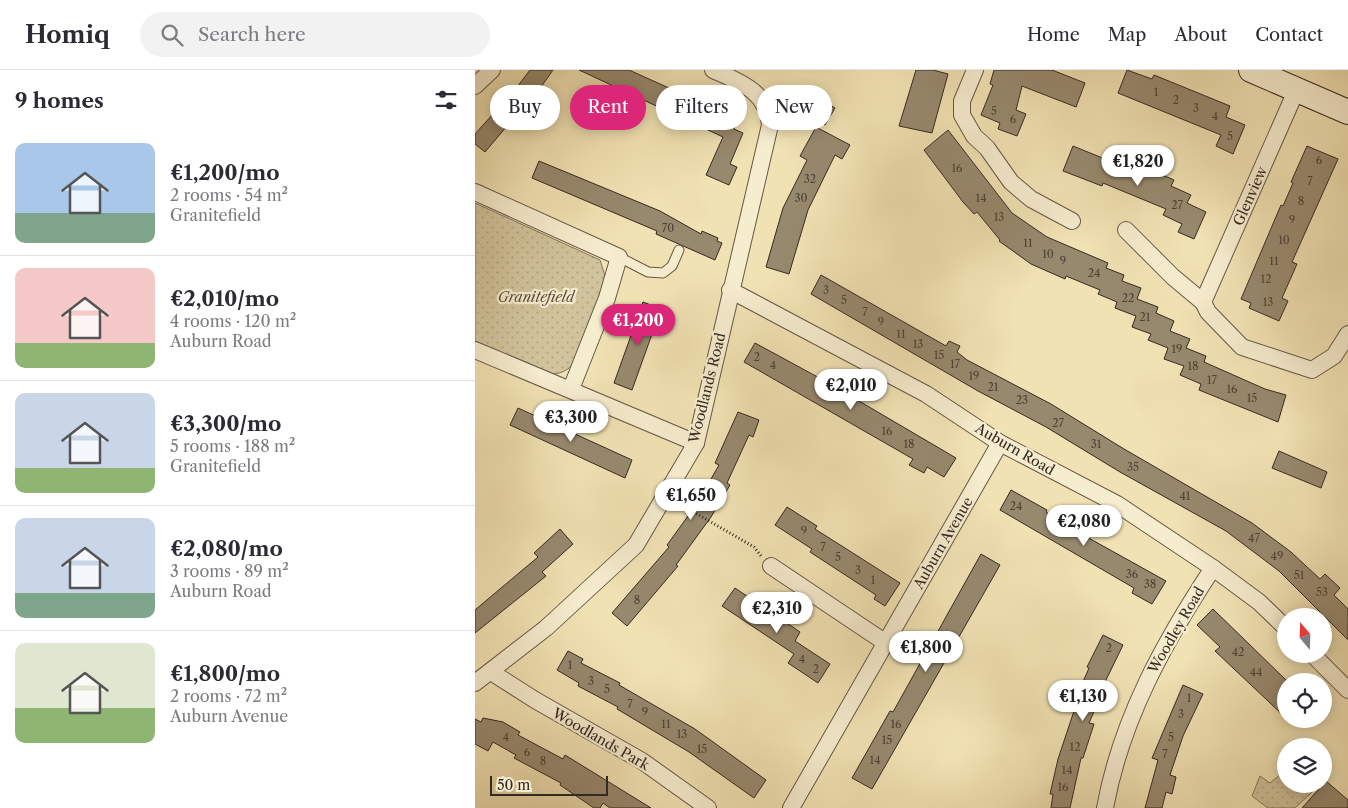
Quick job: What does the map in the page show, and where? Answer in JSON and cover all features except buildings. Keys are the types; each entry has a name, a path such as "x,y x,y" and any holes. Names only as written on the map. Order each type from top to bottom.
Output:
{"main road":[{"path":"1251,70 1348,112"}],"street":[{"path":"475,86 492,70"},
{"name":"Woodlands Road","path":"475,683 546,628 635,546 696,443 730,290 769,136 770,125 765,104 759,95 751,88 713,70"},
{"path":"975,70 962,101 962,114 974,136 987,148 1011,182 1031,199 1072,221"},
{"name":"Glenview","path":"1203,302 1296,91"},
{"path":"475,192 619,257 607,298 571,389"},
{"path":"1126,230 1173,277 1203,302 1208,312 1242,347 1312,370 1334,356 1348,334"},
{"name":"Auburn Road","path":"730,290 926,394 1000,443 1117,504 1213,568 1259,602 1277,619"},
{"path":"475,350 696,443"},
{"name":"Auburn Avenue","path":"791,808 1000,443"},
{"path":"771,566 886,643"},
{"name":"Woodley Road","path":"1105,808 1126,727 1143,689 1192,600 1213,568"},
{"path":"1321,663 1348,690"},
{"name":"Woodlands Park","path":"491,672 535,700 642,761 708,808"}],"lane":[{"path":"619,257 648,272 663,273 672,266 679,250"}],"path":[{"path":"664,496 754,547 771,566"}],"green space":[{"name":"Granitefield","path":"475,203 600,260 606,279 574,363 565,371 557,374 545,373 475,341"},
{"path":"1260,776 1270,783 1277,777 1277,793 1311,793 1295,808 1268,808 1252,796"}]}
